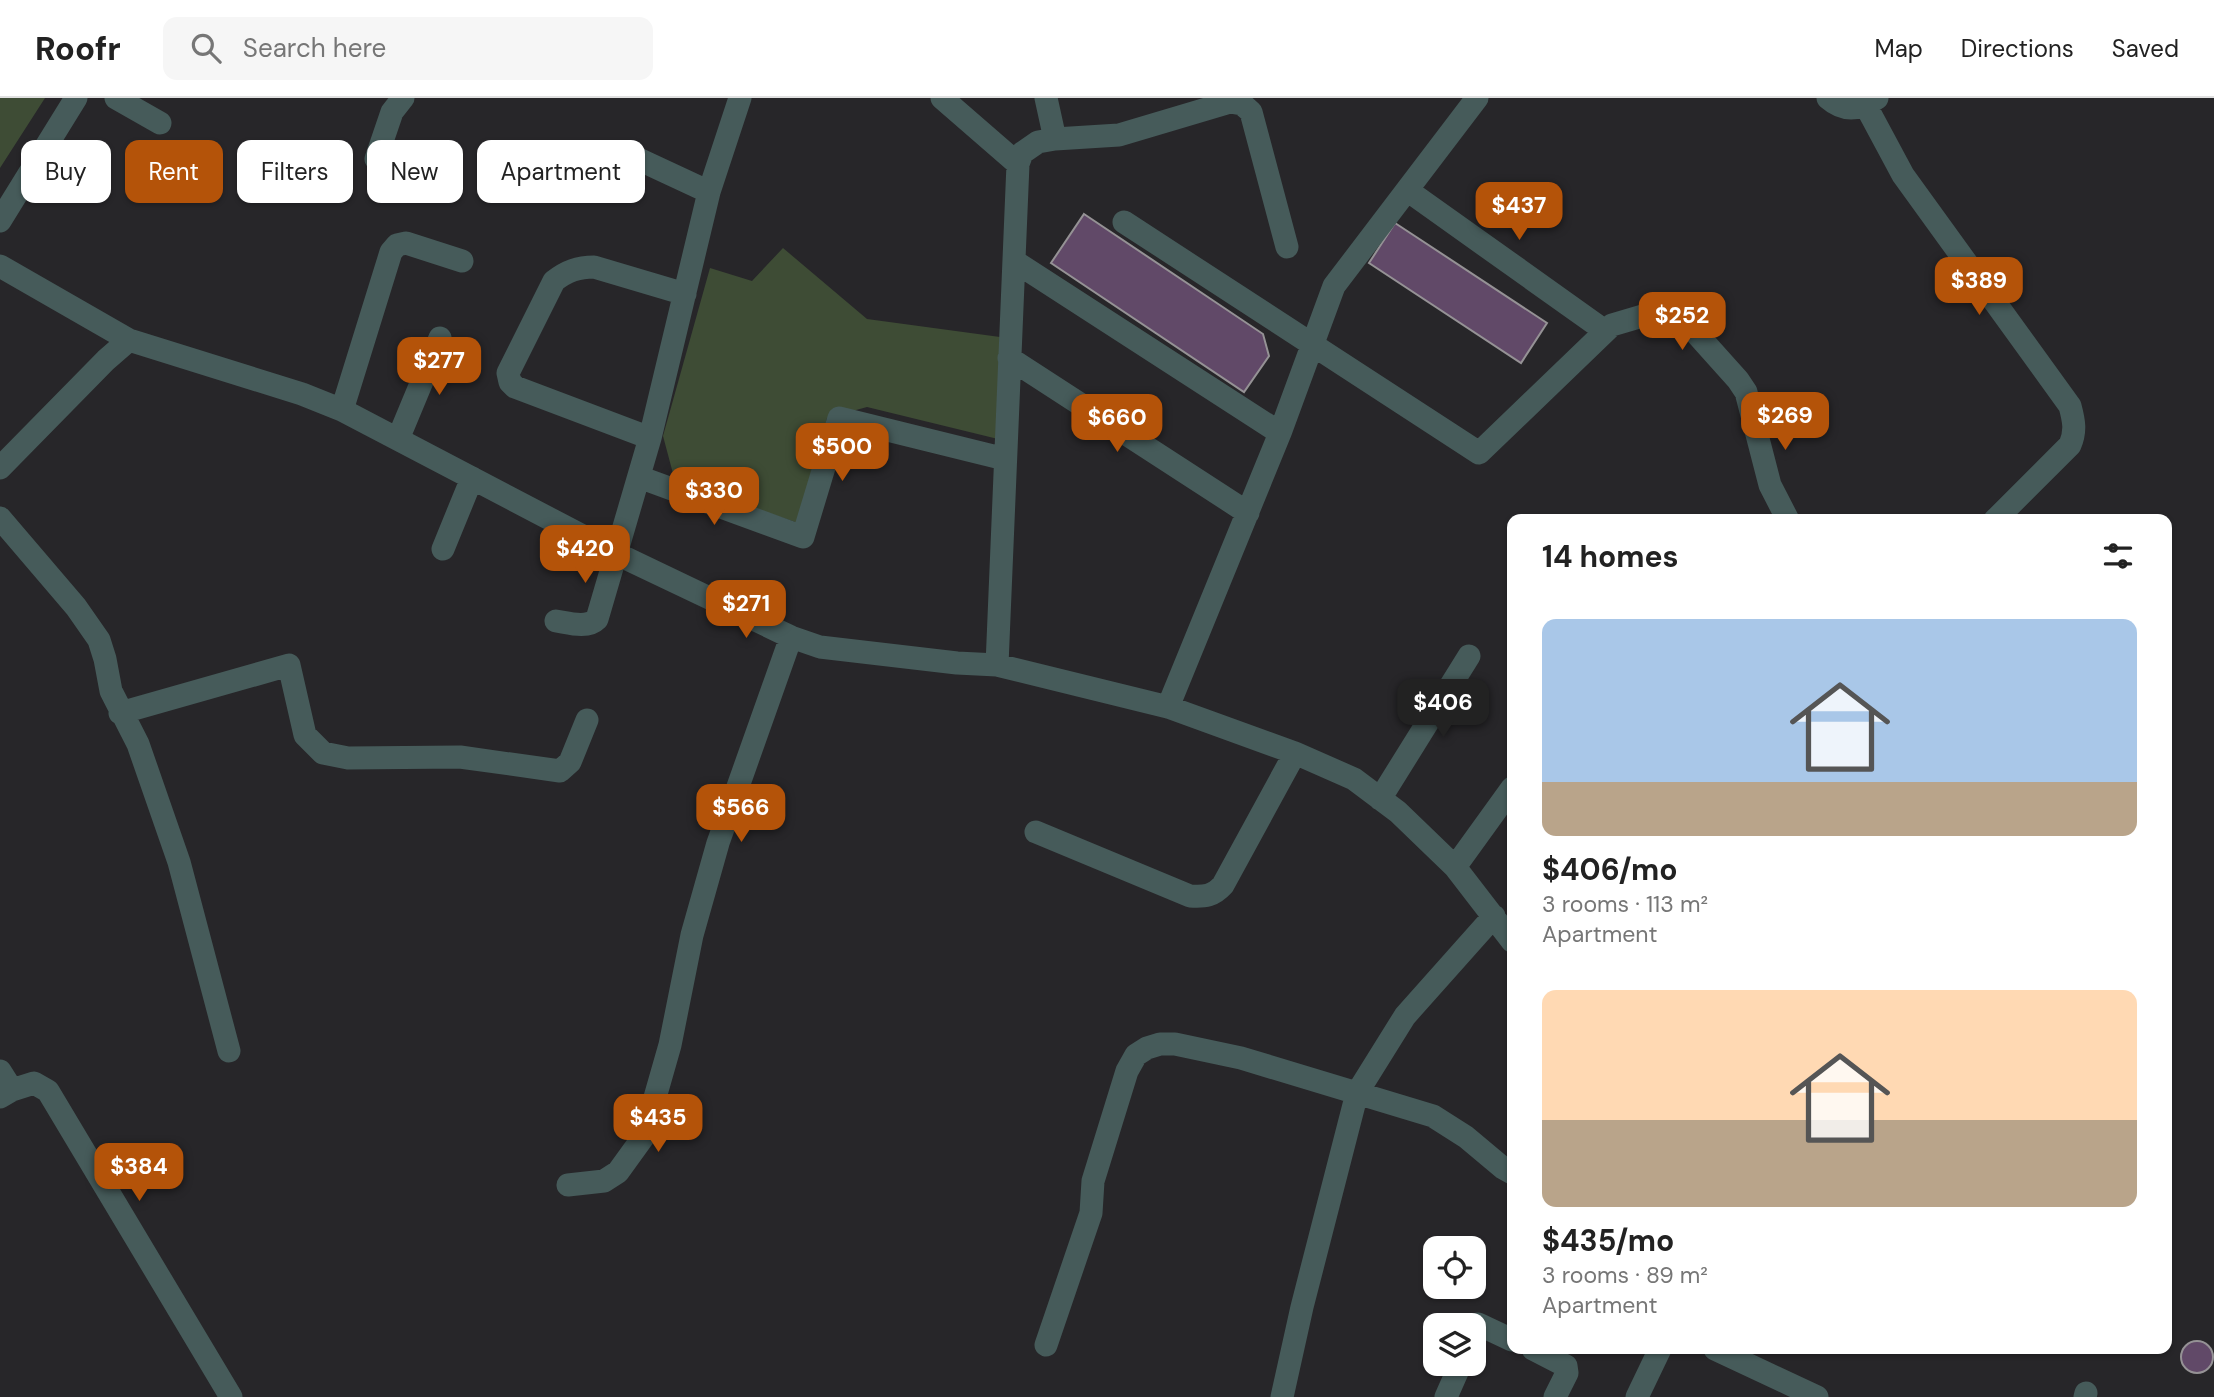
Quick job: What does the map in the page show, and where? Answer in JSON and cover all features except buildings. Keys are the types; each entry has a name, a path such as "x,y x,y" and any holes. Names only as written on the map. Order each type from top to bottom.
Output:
{"street":[{"path":"0,221 76,98"},
{"path":"116,98 160,123"},
{"path":"382,140 392,112 403,98"},
{"path":"556,621 580,625 592,624 597,619 650,438 709,192 740,98"},
{"path":"942,98 1018,164"},
{"path":"1046,98 1055,139"},
{"path":"1167,707 1280,433 1334,286 1477,98"},
{"path":"1828,98 1835,104 1853,110 1872,102 1903,175 2070,406 2075,422 2070,445 2001,514"},
{"path":"997,665 1018,164 1022,153 1038,142 1119,135 1230,102 1242,104 1251,112 1287,247"},
{"path":"645,163 709,192"},
{"path":"1407,190 1605,331"},
{"path":"1124,222 1479,453 1605,331 1621,322 1657,312 1675,313 1686,322 1746,392 1770,485 1785,514"},
{"path":"342,410 391,252 397,245 406,243 462,261"},
{"path":"1014,261 1280,433"},
{"path":"0,266 129,341 289,390 342,410 617,554 791,638 820,647 997,665 1167,707 1295,753 1354,779 1398,812 1502,915 1405,1016 1357,1093 1282,1397"},
{"path":"650,438 515,387 510,382 508,373 554,281 565,273 582,267 594,267 685,294"},
{"path":"398,439 440,338"},
{"path":"0,468 106,360 129,341"},
{"path":"1009,358 1248,513"},
{"path":"639,477 803,537 839,418 1005,459"},
{"path":"443,549 472,478"},
{"path":"0,518 76,607 99,640 111,691 138,744 179,862 229,1051"},
{"path":"568,1185 604,1181 611,1177 618,1172 644,1136 670,1045 690,945 711,869 791,638"},
{"path":"1380,799 1469,656"},
{"path":"120,713 289,665 305,734 323,753 348,758 460,757 560,771 570,762 587,719"},
{"path":"1035,832 1190,896 1203,897 1215,893 1223,885 1295,753"},
{"path":"1455,867 1507,795"},
{"path":"1046,1345 1091,1213 1093,1181 1127,1071 1136,1055 1147,1048 1160,1044 1175,1044 1254,1061 1433,1116 1466,1137 1507,1170"},
{"path":"4,1086 34,1083 48,1091 231,1397"},
{"path":"1486,1332 1507,1338"},
{"path":"1543,1354 1566,1366 1567,1373 1555,1397"},
{"path":"1637,1397 1658,1354"},
{"path":"1726,1354 1816,1397"},
{"path":"1446,1397 1455,1376"}],"green space":[{"path":"0,98 45,98 0,168"},
{"path":"783,248 867,319 1000,337 998,439 867,407 827,418 801,524 675,481 663,436 710,268 752,281"}]}
